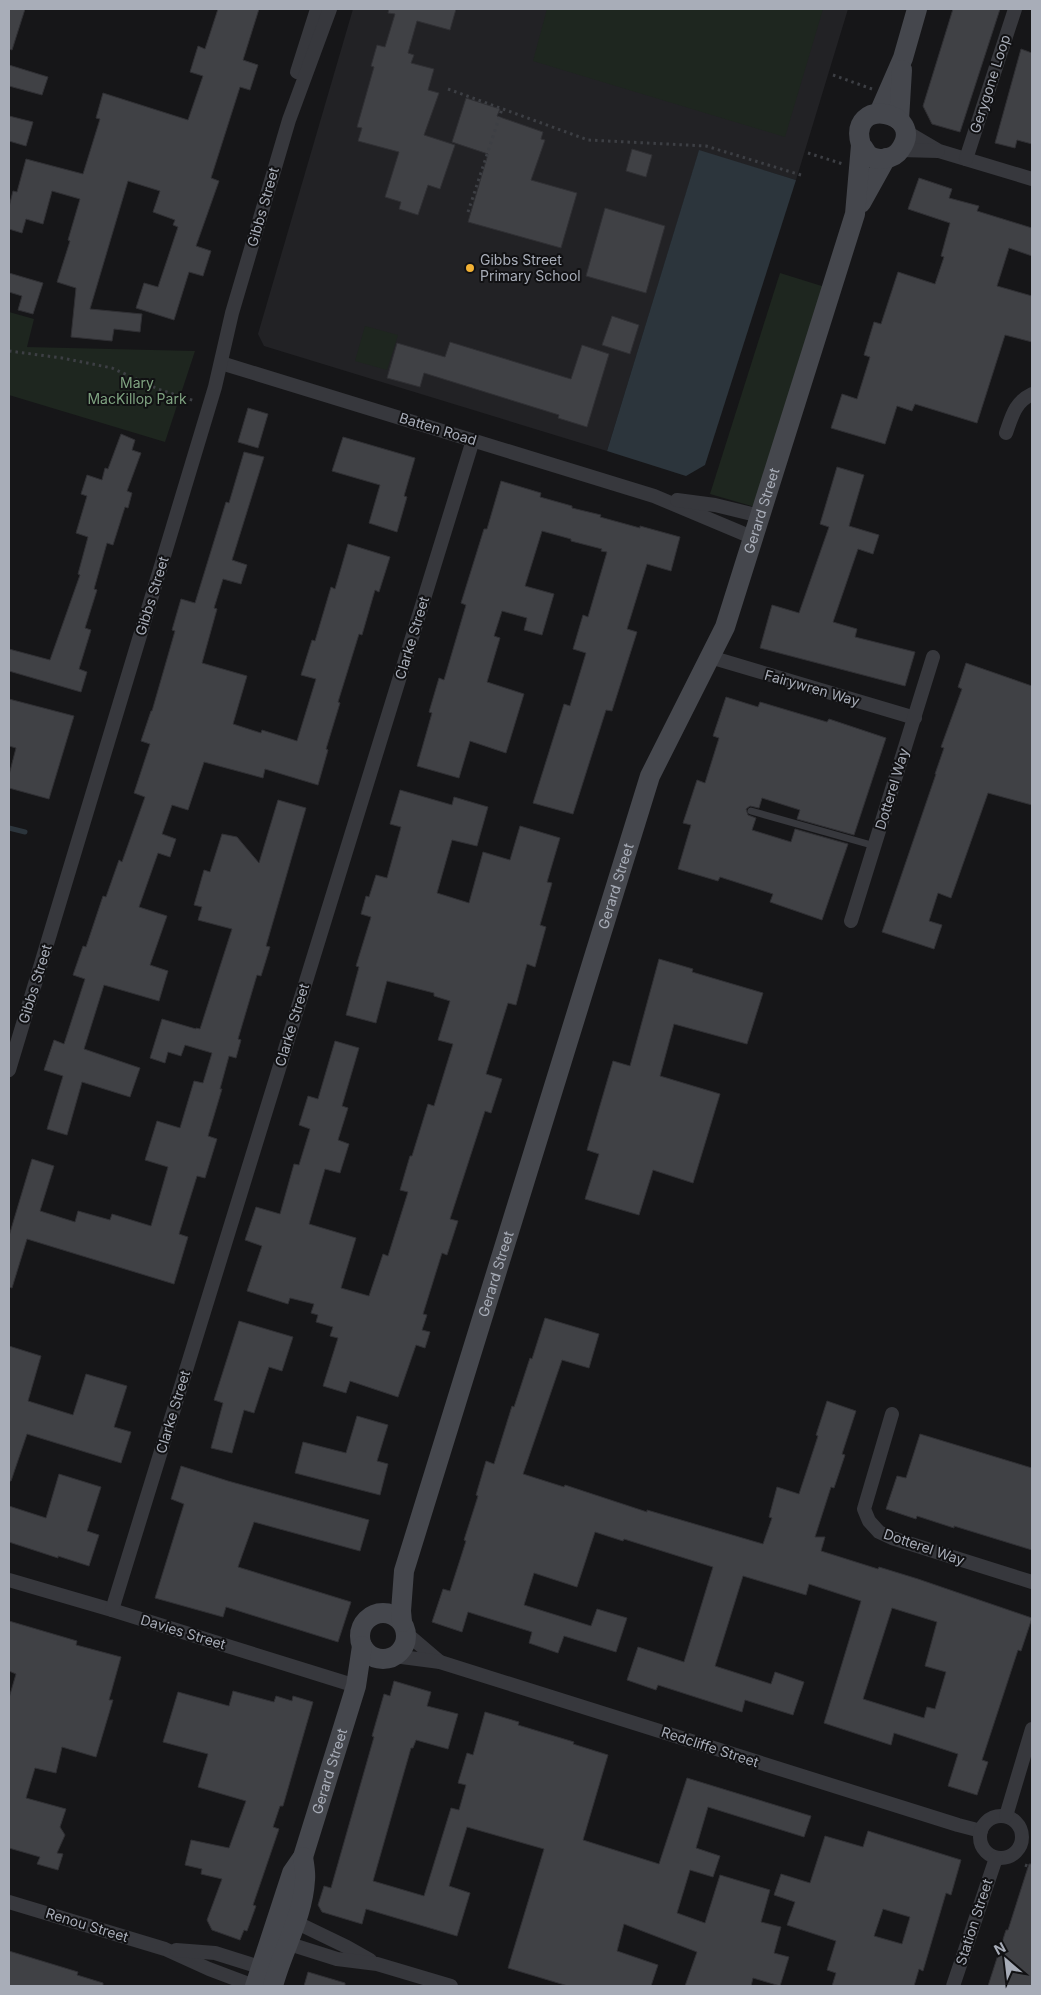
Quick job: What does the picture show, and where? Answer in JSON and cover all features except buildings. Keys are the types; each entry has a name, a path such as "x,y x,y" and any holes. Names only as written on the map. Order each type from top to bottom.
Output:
{"street":[{"name":"Gibbs Street","path":"288,120 297,71 317,9"},
{"name":"Gibbs Street","path":"9,1070 221,363 234,306 288,120 330,9"},
{"path":"879,112 903,58 917,9"},
{"name":"Gerygone Loop","path":"966,159 1014,9"},
{"path":"893,154 906,137 902,126 903,58"},
{"path":"939,150 893,154 877,159 869,155 861,145 859,138 862,124 870,116 879,112 888,113 902,126 939,150 1032,179"},
{"name":"Gerard Street","path":"404,1628 404,1571 650,776 725,627 754,538 855,214 861,145"},
{"name":"Gerard Street","path":"855,214 893,154"},
{"name":"Batten Road","path":"221,363 654,496 754,538"},
{"path":"1006,432 1020,401 1032,394"},
{"name":"Clarke Street","path":"112,1610 473,440"},
{"name":"Batten Road","path":"654,496 715,505 760,516"},
{"name":"Fairywren Way","path":"710,657 915,718"},
{"name":"Dotterel Way","path":"851,921 934,658"},
{"name":"Dotterel Way","path":"892,1414 864,1509 869,1521 878,1532 1032,1582"},
{"name":"Gerard Street","path":"373,1615 404,1571"},
{"name":"Davies Street","path":"9,1580 356,1686"},
{"path":"389,1614 396,1617 404,1628 406,1639 403,1646 388,1657 371,1655 362,1646 360,1639 362,1625 373,1615 389,1614"},
{"name":"Redcliffe Street","path":"404,1628 440,1662"},
{"name":"Gerard Street","path":"264,1980 287,1918 306,1880 303,1857 356,1686 362,1646"},
{"name":"Gerard Street","path":"356,1686 388,1657"},
{"name":"Redcliffe Street","path":"388,1657 440,1662 949,1823 981,1831"},
{"path":"1006,1816 1032,1729"},
{"path":"1006,1816 1018,1824 1027,1845 1012,1856 996,1858 984,1851 981,1844 981,1831 988,1821 994,1817 1006,1816"},
{"name":"Station Street","path":"954,1986 996,1858"},
{"name":"Renou Street","path":"9,1902 165,1949 209,1970 264,1980"},
{"path":"287,1918 377,1964"},
{"path":"280,1941 337,1958 377,1964 451,1986"},
{"name":"Renou Street","path":"165,1949 215,1953 264,1980"}],"lane":[{"path":"751,811 875,846"}],"path":[{"path":"832,75 857,82 875,90"},
{"path":"448,89 588,140 706,146 801,175"},
{"path":"468,212 502,108"},
{"path":"808,154 851,166"},
{"path":"9,351 62,358 112,368 158,389 198,401"},
{"path":"1025,1865 1032,1868"}],"shaded area":[{"name":"Gibbs Street Primary School","path":"353,9 848,9 796,180 699,151 607,451 264,346 258,334"},
{"path":"699,150 796,180 705,465 686,476 607,451"}],"green space":[{"path":"547,9 823,9 785,137 533,61"},
{"path":"780,273 825,287 755,507 710,494"},
{"name":"Mary MacKillop Park","path":"9,312 34,319 27,347 195,351 165,442 9,395"},
{"path":"365,326 398,335 387,370 355,361"}],"waterway":[{"path":"9,828 25,832"}],"place":[{"name":"Gibbs Street Primary School","path":"470,268"}]}
